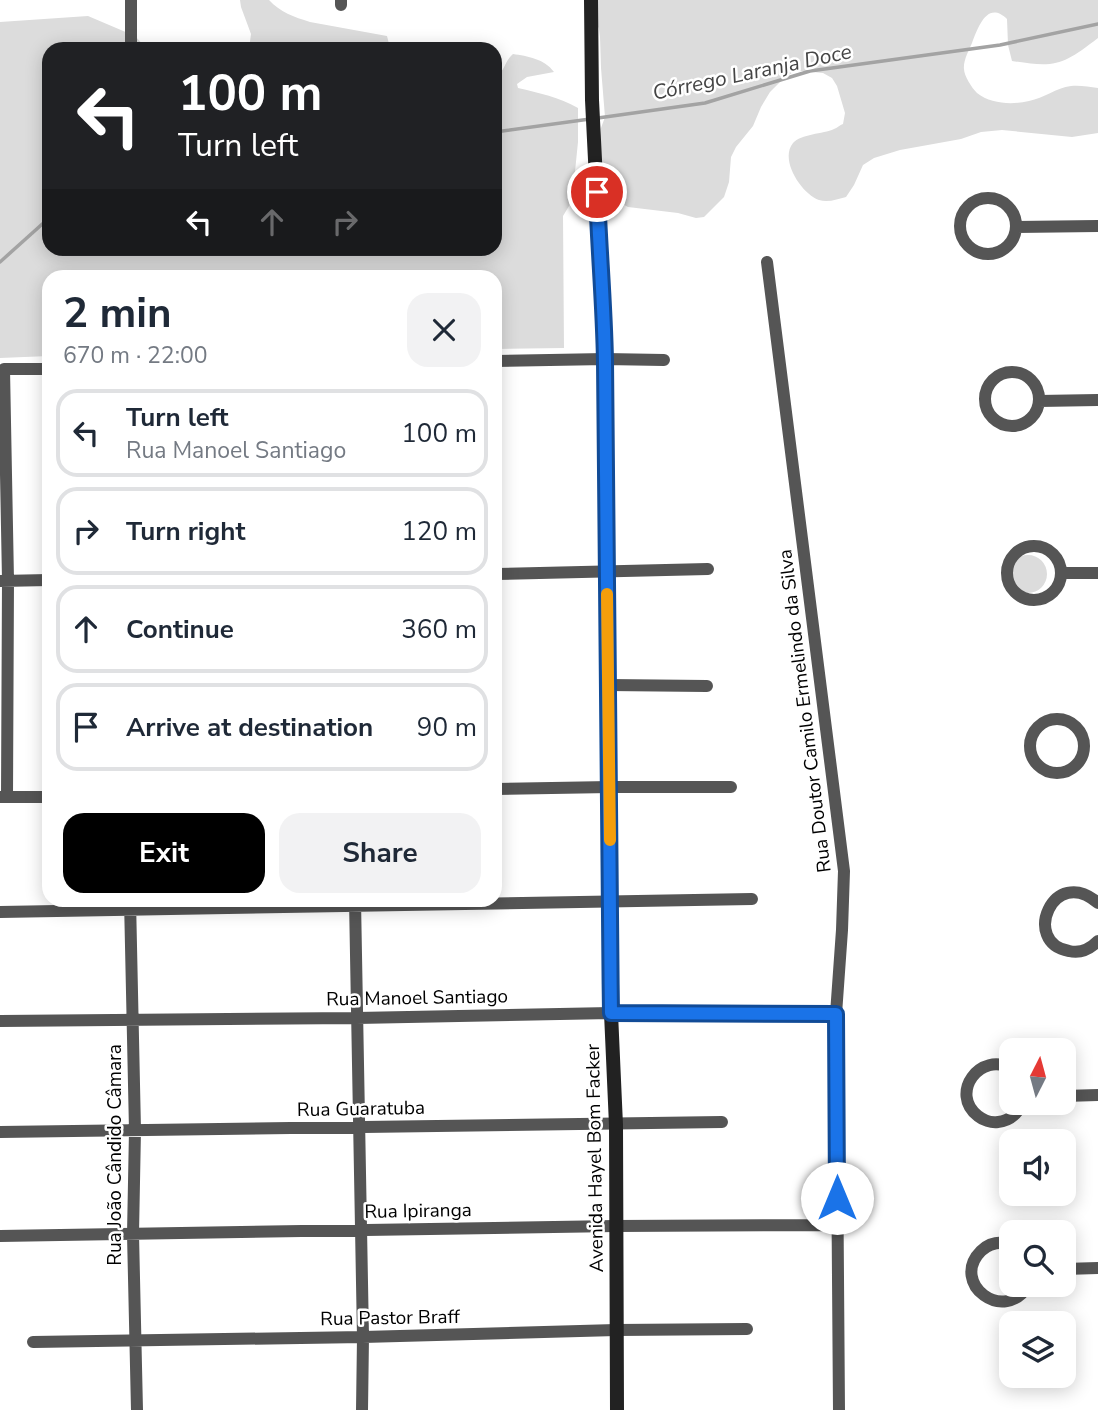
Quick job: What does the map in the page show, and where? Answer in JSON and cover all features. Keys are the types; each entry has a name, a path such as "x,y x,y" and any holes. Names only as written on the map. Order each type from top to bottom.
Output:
{"street":[{"path":"131,0 131,42"},
{"name":"Avenida Hayel Bom Facker","path":"591,0 592,100 605,359 609,902 616,1125 617,1410"},
{"path":"987,199 1004,204 1010,210 1016,226 1009,244 993,254 975,251 967,245 960,228 964,211 978,200 987,199"},
{"path":"1016,226 1098,226"},
{"name":"Rua Doutor Camilo Ermelindo da Silva","path":"767,262 844,871 836,1014 839,1410"},
{"path":"502,361 664,360"},
{"path":"42,369 4,369 4,797 42,797"},
{"path":"1012,372 1029,377 1039,392 1040,401 1032,417 1017,425 1000,423 993,418 985,402 989,385 995,378 1012,372"},
{"path":"1040,401 1098,400"},
{"path":"1032,546 1041,547 1055,557 1060,564 1061,573 1055,590 1040,600 1031,600 1022,598 1009,585 1007,567 1016,552 1032,546"},
{"path":"502,574 708,569"},
{"path":"1061,573 1098,573"},
{"path":"4,580 42,580"},
{"path":"608,685 707,686"},
{"path":"1054,720 1071,723 1078,729 1084,746 1079,762 1065,772 1048,771 1035,761 1031,754 1037,728 1054,720"},
{"path":"1084,746 1098,746"},
{"path":"502,789 731,787"},
{"path":"1098,903 1081,893 1061,895 1047,909 1045,919 1049,938 1055,946 1064,950 1083,951 1098,941"},
{"path":"502,902 752,899"},
{"path":"0,912 93,907"},
{"name":"Rua João Cândido Câmara","path":"130,907 137,1410"},
{"path":"355,907 362,1410"},
{"name":"Rua Manoel Santiago","path":"0,1021 611,1013 836,1014"},
{"path":"999,1064 988,1065 973,1075 966,1093 968,1102 980,1118 989,1122 999,1122 1014,1115"},
{"path":"1076,1096 1098,1095"},
{"name":"Rua Guaratuba","path":"0,1132 722,1122"},
{"name":"Rua Ipiranga","path":"0,1236 837,1225"},
{"path":"999,1243 985,1247 978,1254 971,1272 973,1282 985,1297 994,1301 1003,1302 1018,1297"},
{"path":"1076,1269 1098,1268"},
{"name":"Rua Pastor Braff","path":"33,1342 747,1329"}],"shaded area":[{"path":"240,0 269,0 298,18 387,36 388,42 250,42 251,34"},
{"path":"592,0 1098,0 1098,38 1067,59 1049,64 1012,61 1007,19 1000,14 989,14 980,24 967,56 964,72 977,93 1002,103 1029,101 1071,86 1098,88 1098,133 1072,137 1002,130 900,150 874,158 863,165 846,197 822,201 812,197 794,176 789,150 793,143 801,138 835,129 843,124 845,113 832,78 823,73 793,72 770,92 753,126 736,147 731,157 729,182 724,197 704,217 628,207 619,202 614,192 603,169 599,147 605,117 600,37"},
{"path":"88,16 135,36 141,42 42,42 42,256 502,256 502,69 513,54 541,61 554,72 527,77 517,84 518,88 556,98 578,108 578,142 572,201 563,216 564,348 502,349 502,270 42,270 42,356 0,358 0,22"},
{"path":"1028,555 1041,561 1047,574 1041,587 1028,593 1015,587 1009,574 1015,561"}],"waterway":[{"name":"Córrego Laranja Doce","path":"598,118 705,103 810,71 1000,45 1098,24"},
{"name":"Córrego Laranja Doce","path":"502,131 590,119"},
{"name":"Córrego Laranja Doce","path":"0,262 42,224"}],"slow traffic":[{"path":"607,594 610,840"}],"route":[{"path":"597,192 605,359 611,1013 836,1014 837,1198"}]}
